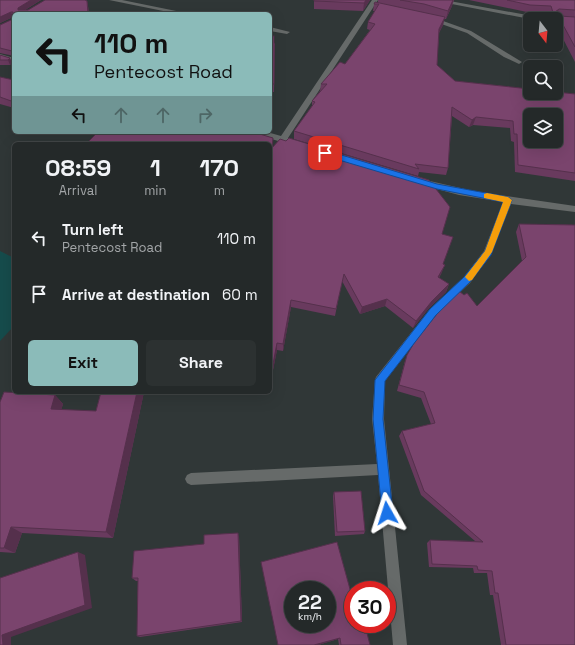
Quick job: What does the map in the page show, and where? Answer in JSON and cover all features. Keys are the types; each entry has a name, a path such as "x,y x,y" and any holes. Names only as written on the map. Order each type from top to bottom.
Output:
{"street":[{"path":"112,0 177,12"},
{"path":"434,0 523,16"},
{"path":"283,139 373,3 379,8"},
{"path":"424,17 469,32 506,56 519,62"},
{"path":"272,29 287,32"},
{"path":"0,56 12,59"},
{"path":"265,134 304,146"},
{"path":"414,180 437,187 508,200 575,209"},
{"path":"400,645 378,419 380,380 433,312 467,280 488,252 508,200"},
{"path":"191,479 383,469"}],"shaded area":[{"path":"0,251 12,257 12,328 0,341"}],"building":[{"path":"0,0 31,0 18,8 18,10 28,10 45,0 87,1 88,12 11,12 0,17"},
{"path":"314,0 366,0 364,3"},
{"path":"400,0 453,0 448,11 424,4"},
{"path":"507,0 575,0 575,10 559,9 553,12 551,6 530,5"},
{"path":"375,2 445,17 439,29 437,65 455,81 523,88 523,100 563,100 563,93 575,94 575,173 518,165 517,134 514,134 513,121 476,117 472,120 452,107 448,168 415,164 419,169 294,131 315,102 312,101 327,84 321,84 340,62 345,64 375,24 368,22 379,4 374,4"},
{"path":"563,16 575,17 575,47 563,25"},
{"path":"12,19 12,51 0,48 0,25"},
{"path":"272,36 274,36 274,84 272,84"},
{"path":"0,55 10,58 8,60 0,60"},
{"path":"0,77 12,80 12,101 0,97"},
{"path":"96,134 260,134 273,138 272,148 272,142 88,142"},
{"path":"289,138 429,180 450,207 442,234 453,237 443,264 445,265 438,277 449,284 432,301 416,321 387,299 362,307 344,274 336,309 291,300 283,344 277,343 273,364 272,148 280,139 286,141"},
{"path":"519,224 575,225 575,645 506,645 498,593 495,593 492,571 478,570 477,566 432,564 430,540 483,542 424,491 402,431 435,423 424,392 399,385 407,355 414,343 440,310 459,291 464,295 467,293 477,306 526,257"},
{"path":"4,392 12,392 12,394 55,395 51,409 96,411 100,394 137,394 106,532 11,527 4,548 0,548 0,402"},
{"path":"361,491 365,531 337,532 334,492"},
{"path":"238,533 241,621 137,636 138,578 132,578 134,551 204,544 204,535"},
{"path":"337,542 348,581 344,581 344,633 367,633 370,645 341,645 340,638 314,645 278,645 261,562"},
{"path":"78,552 85,605 2,635 3,645 0,645 0,578"}],"slow traffic":[{"path":"469,277 488,252 508,200 487,196"}],"route":[{"path":"325,153 437,187 508,200 488,252 467,280 433,312 397,356 380,380 378,419 387,513"}]}
